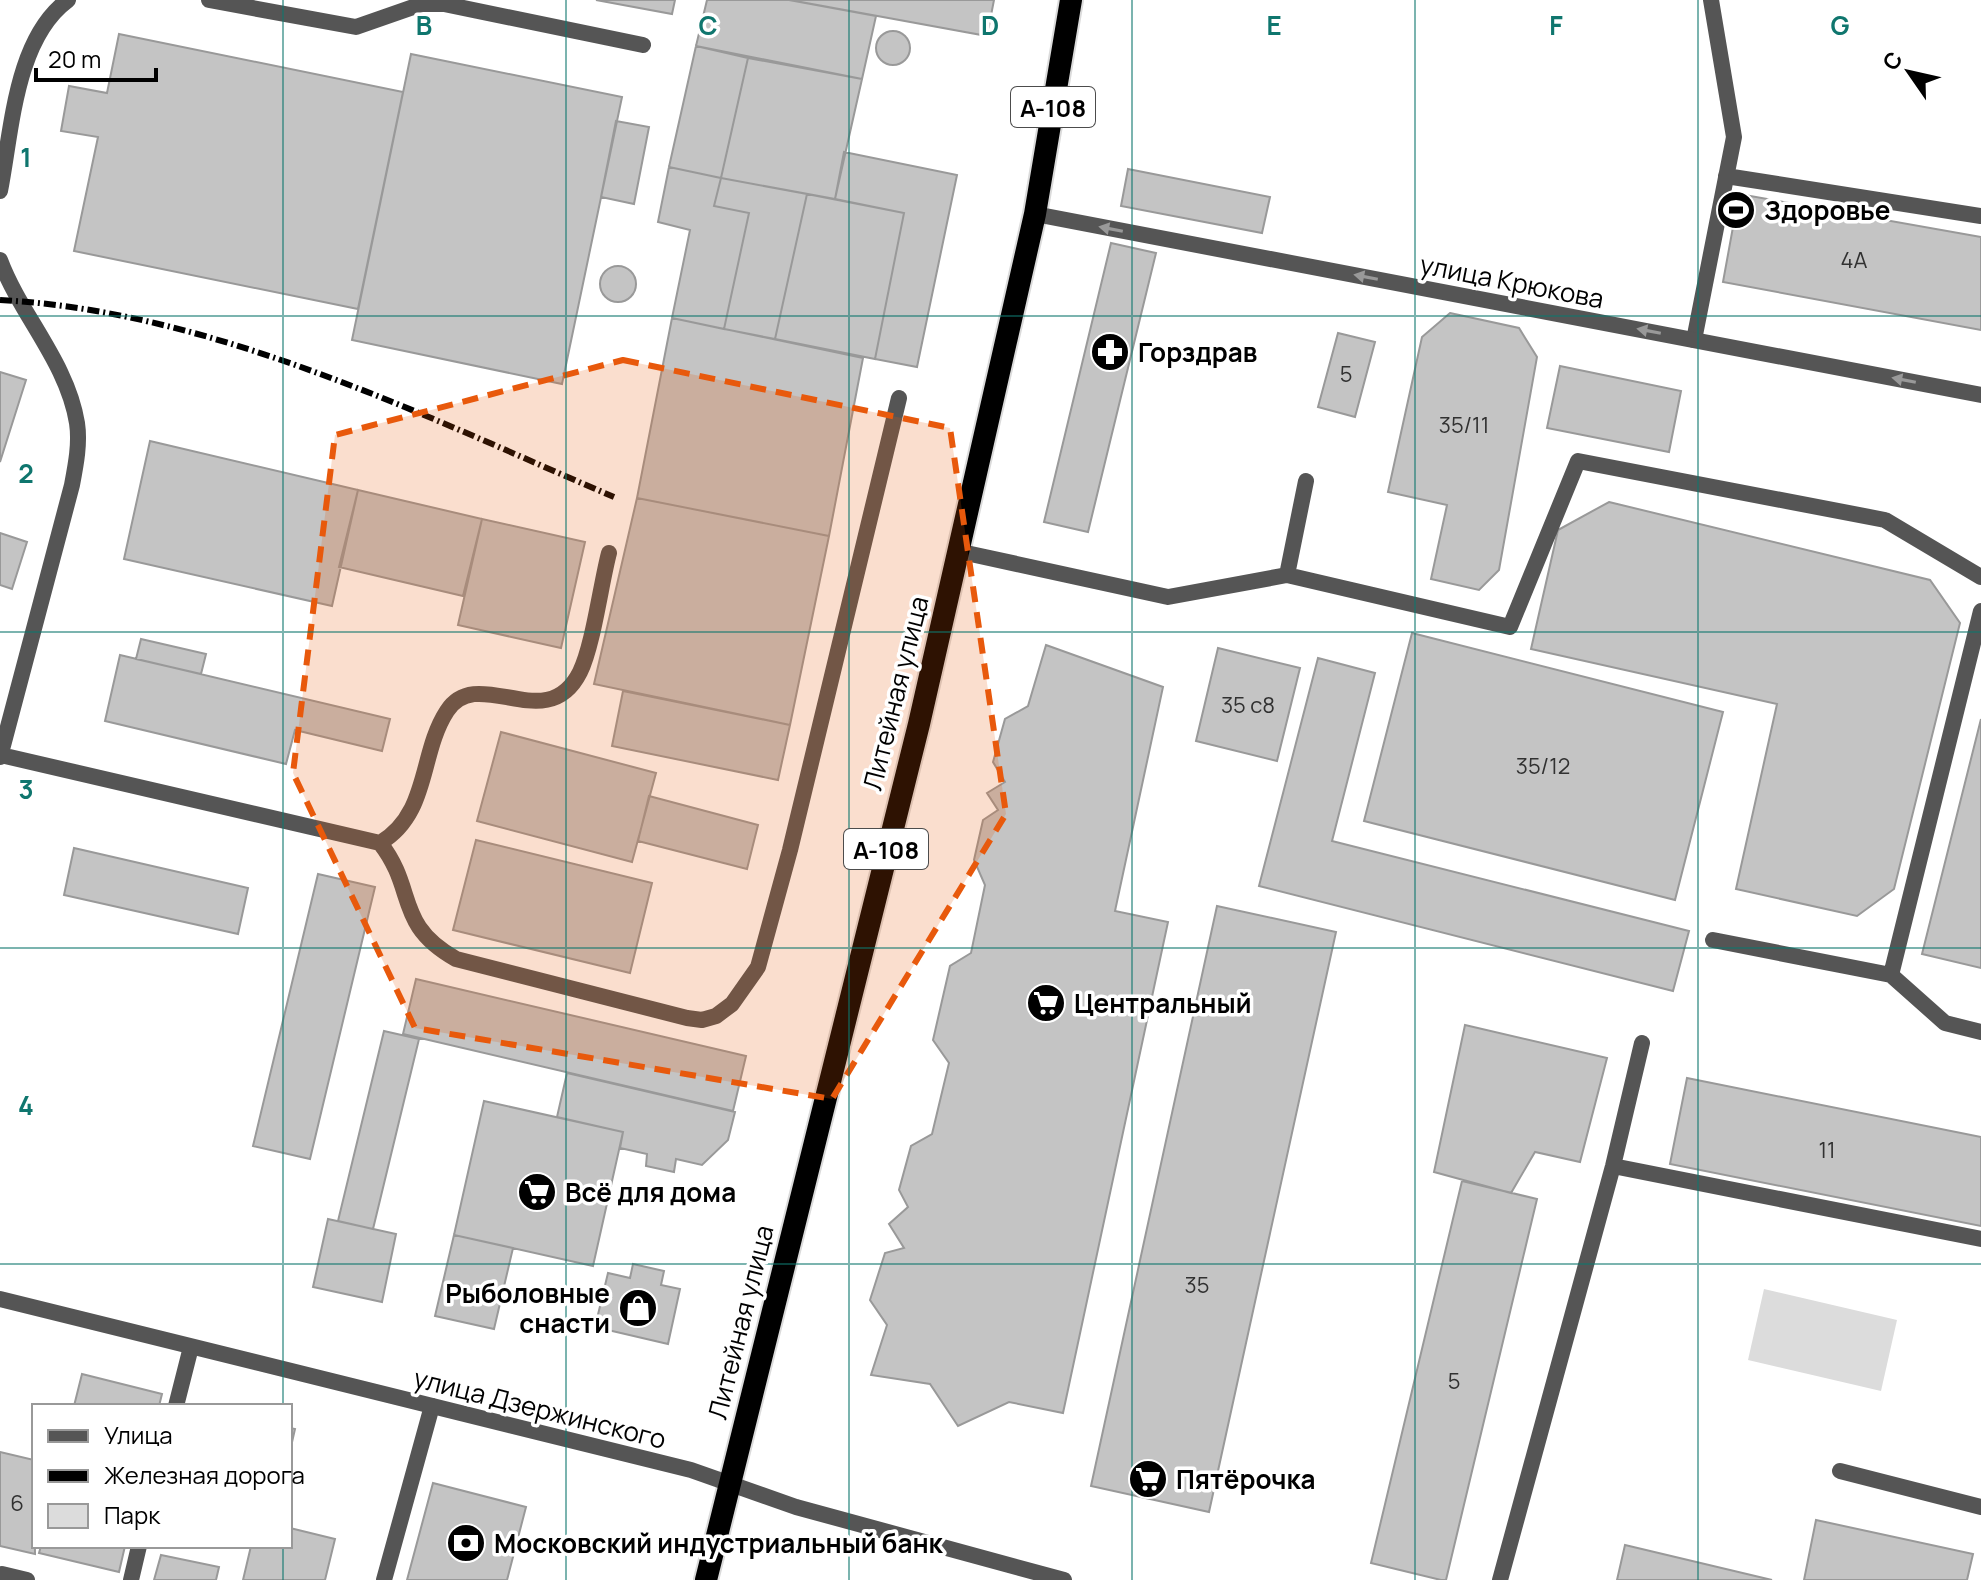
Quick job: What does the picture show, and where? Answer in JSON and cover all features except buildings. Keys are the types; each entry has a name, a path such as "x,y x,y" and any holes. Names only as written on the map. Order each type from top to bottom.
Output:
{"highway":[{"name":"Литейная улица","path":"706,1580 919,724 1035,214 1071,0"}],"street":[{"path":"0,191 7,121 27,56 40,27 68,0"},
{"path":"209,0 356,27 422,4 444,4 643,45"},
{"path":"1694,340 1734,137 1711,0"},
{"path":"1726,176 1981,216"},
{"name":"улица Крюкова","path":"1035,214 1981,395"},
{"path":"0,260 18,301 52,356 67,389 77,423 72,485 0,756 380,843 391,857 417,927 430,944 456,959 687,1018 702,1020 716,1016 732,1004 758,967 790,850 899,398"},
{"path":"957,551 1168,597 1287,575 1510,627 1578,461 1885,520 1981,577"},
{"path":"1287,575 1306,481"},
{"path":"380,843 393,835 408,818 448,709 465,697 487,693 530,702 552,701 567,692 581,670 609,553"},
{"path":"1891,975 1981,611"},
{"path":"1713,940 1891,975 1945,1023 1981,1032"},
{"path":"1500,1580 1613,1166 1642,1043"},
{"path":"1613,1166 1981,1239"},
{"name":"улица Дзержинского","path":"0,1299 730,1482 796,1507 1064,1580"},
{"path":"177,1404 191,1347"},
{"path":"384,1580 432,1406"},
{"path":"1840,1471 1981,1507"},
{"path":"131,1580 139,1548"},
{"path":"2,1574 27,1580"}],"highlighted area":[{"path":"623,360 950,428 1006,814 832,1099 415,1028 293,773 335,435"}],"green space":[{"path":"1764,1289 1897,1320 1881,1391 1748,1360"}],"railway":[{"path":"0,300 79,308 158,324 237,346 391,402 614,497"}],"place":[{"name":"Здоровье","path":"1736,210"},
{"name":"Горздрав","path":"1110,352"},
{"name":"Центральный","path":"1046,1003"},
{"name":"Всё для дома","path":"537,1192"},
{"name":"Рыболовные снасти","path":"638,1308"},
{"name":"Пятёрочка","path":"1148,1479"},
{"name":"Московский индустриальный банк","path":"466,1543"}]}
